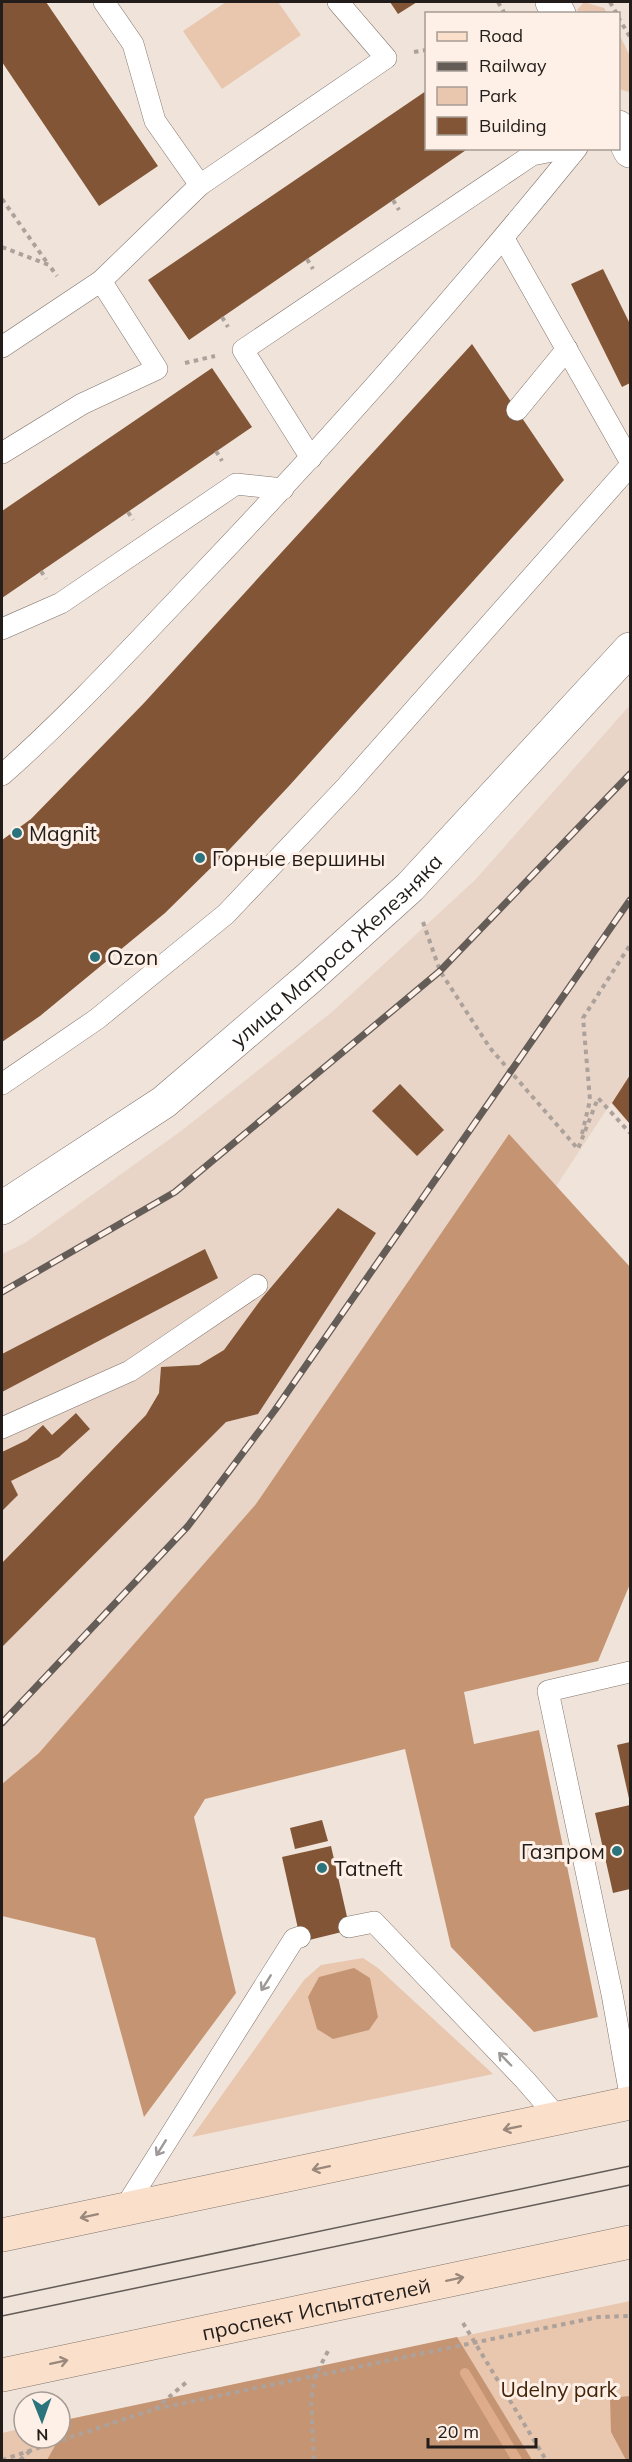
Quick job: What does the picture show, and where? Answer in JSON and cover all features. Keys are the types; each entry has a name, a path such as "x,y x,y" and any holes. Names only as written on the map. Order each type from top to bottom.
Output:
{"main road":[{"path":"2,2235 630,2103"},
{"name":"проспект Испытателей","path":"2,2374 630,2242"}],"street":[{"path":"620,131 630,151"},
{"name":"улица Матроса Железняка","path":"2,1208 164,1102 309,978 410,887 630,649"}],"lane":[{"path":"104,2 133,44 155,121 200,185"},
{"path":"2,347 100,281 200,185 387,58 338,2"},
{"path":"311,458 243,350 532,155 558,150"},
{"path":"2,775 56,726 283,489 504,239 575,150"},
{"path":"504,239 630,461"},
{"path":"2,453 82,404 157,369 100,281"},
{"path":"517,410 567,350"},
{"path":"2,1084 96,1019 226,914 346,787 630,466"},
{"path":"2,629 62,603 236,484 283,489"},
{"path":"2,1428 130,1371 257,1285"},
{"path":"630,1672 548,1690 612,1994 630,2095"},
{"path":"349,1927 374,1922 525,2080 558,2118"},
{"path":"124,2209 294,1939 300,1937"}],"path":[{"path":"620,19 630,37"},
{"path":"2,199 74,298"},
{"path":"2,247 49,265"},
{"path":"157,369 243,350"},
{"path":"410,887 441,971 490,1048 578,1149"},
{"path":"578,1149 590,1100 583,1018 630,945"},
{"path":"578,1149 598,1098 630,1133"},
{"path":"72,2436 155,2409 598,2317 630,2316"},
{"path":"463,2323 546,2460"},
{"path":"314,2460 311,2400 315,2376 328,2351"},
{"path":"155,2409 189,2380"},
{"path":"2,2460 31,2450"},
{"path":"20,2460 31,2450"}],"shaded area":[{"path":"630,705 630,1124 611,1103 423,1388 2,1813 2,1254 25,1243 181,1131 332,1012 476,879"},
{"path":"509,1134 630,1267 630,1584 598,1661 464,1692 474,1744 539,1730 598,2017 534,2032 451,1947 405,1749 205,1799 194,1817 236,1993 144,2117 95,1938 2,1916 2,1784 39,1753 256,1504"},
{"path":"354,1968 370,1978 378,2017 369,2030 333,2039 317,2029 308,1997 319,1977"},
{"name":"Udelny park","path":"457,2337 532,2460 47,2460 53,2450 72,2450 72,2419"},
{"path":"630,2396 630,2460 626,2460 611,2432 610,2398"}],"green space":[{"path":"226,2 278,2 301,35 222,89 183,31"},
{"path":"584,2 604,8 606,12 578,12 577,10"},
{"path":"620,36 630,56 629,92 620,89"},
{"path":"363,1958 378,1968 493,2074 192,2137 304,1980 321,1965"},
{"name":"Udelny park","path":"630,2301 630,2460 2,2460 2,2433 12,2431 12,2450 72,2450 72,2418"}],"building":[{"path":"2,2 46,2 158,166 99,206 2,62"},
{"path":"390,2 417,2 398,14"},
{"path":"425,92 425,150 466,150 189,340 148,280"},
{"path":"603,269 630,324 630,383 622,387 571,284"},
{"path":"472,344 564,480 229,850 165,913 40,1016 2,1042 2,840 31,819 144,703"},
{"path":"212,368 252,427 2,598 2,511"},
{"path":"630,1075 630,1124 612,1103"},
{"path":"400,1084 444,1130 417,1156 372,1111"},
{"path":"338,1208 376,1233 258,1414 226,1422 2,1647 2,1563 146,1415 159,1393 161,1367 199,1365 224,1350 262,1298"},
{"path":"205,1249 218,1278 2,1392 2,1354"},
{"path":"76,1413 90,1429 59,1457 11,1481 18,1495 2,1511 2,1452 27,1440 43,1425 52,1435"},
{"path":"630,1742 630,1803 617,1745"},
{"name":"Газпром","path":"630,1805 630,1889 613,1893 595,1813"},
{"path":"322,1820 328,1841 295,1849 290,1828"},
{"path":"331,1846 350,1930 301,1942 282,1857"}],"waterway":[{"path":"465,2373 517,2460"}],"tram line":[{"path":"2,2298 630,2166"},
{"path":"2,2316 630,2185"}],"railway":[{"path":"2,1292 175,1192 440,971 630,774"},
{"path":"2,1723 188,1526 275,1410 630,900"}],"place":[{"name":"Magnit","path":"17,833"},
{"name":"Горные вершины","path":"200,858"},
{"name":"Ozon","path":"95,957"},
{"name":"Газпром","path":"617,1851"},
{"name":"Tatneft","path":"322,1868"}]}
